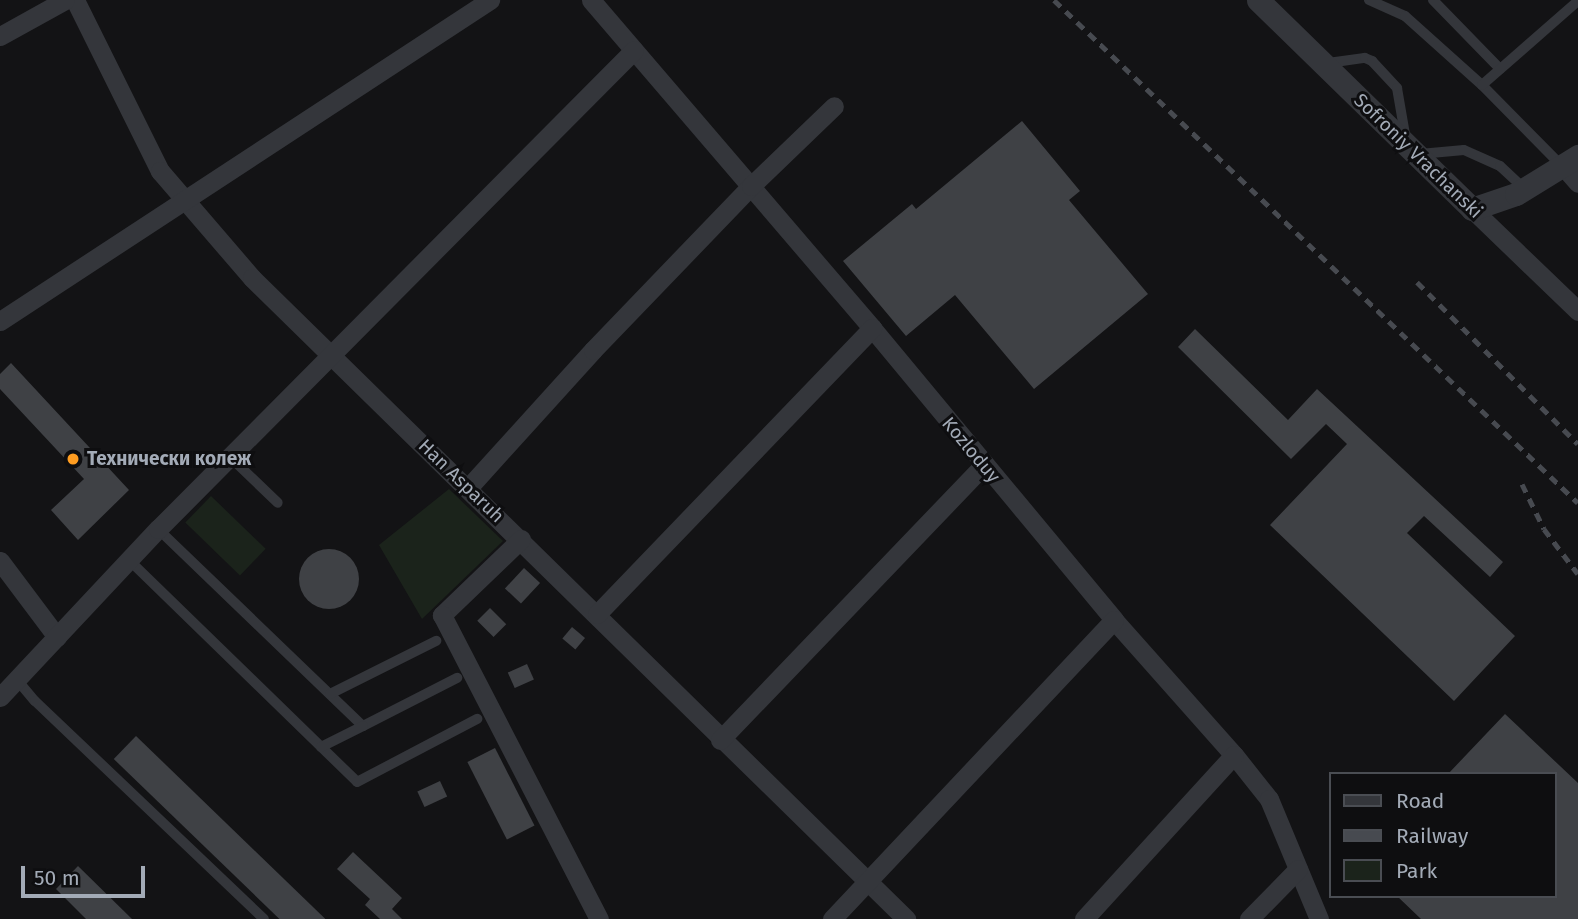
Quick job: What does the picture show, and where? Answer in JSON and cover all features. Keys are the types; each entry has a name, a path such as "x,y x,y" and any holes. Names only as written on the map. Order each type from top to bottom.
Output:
{"street":[{"path":"0,37 65,0"},
{"name":"Han Asparuh","path":"75,0 160,171 251,278 597,614 720,740 906,919"},
{"path":"0,321 490,0"},
{"name":"Kozloduy","path":"591,0 872,328 1114,620 1234,755 1269,799 1319,919"},
{"name":"Sofroniy Vrachanski","path":"1258,0 1578,311"},
{"path":"0,697 18,681 158,529 333,356 634,50"},
{"path":"468,488 593,351 751,186 834,106"},
{"path":"1472,209 1573,169"},
{"path":"597,614 872,328"},
{"path":"720,740 984,465"},
{"path":"521,540 442,615 599,919"},
{"path":"0,561 57,636"},
{"path":"832,919 1114,620"},
{"path":"1084,919 1234,755"},
{"path":"1249,919 1298,869"}],"lane":[{"path":"1368,0 1405,16 1573,169"},
{"path":"1433,0 1500,69"},
{"path":"1482,85 1578,1"},
{"path":"1324,64 1365,58 1372,61 1397,88 1412,150 1464,150 1500,166 1525,190"},
{"path":"230,457 278,503"},
{"path":"158,529 363,726"},
{"path":"129,560 357,782 477,719"},
{"path":"330,694 436,641"},
{"path":"321,747 457,678"},
{"path":"18,681 34,701 264,919"}],"green space":[{"path":"449,489 503,541 422,619 379,545"},
{"path":"211,496 266,549 240,575 185,523"}],"building":[{"path":"1022,121 1080,191 1069,200 1148,294 1034,389 955,295 906,336 843,261 912,204 916,209"},
{"path":"1195,329 1288,420 1317,389 1503,562 1490,577 1424,516 1407,533 1515,636 1454,701 1270,525 1347,444 1326,424 1291,459 1178,347"},
{"path":"11,363 129,490 78,540 51,510 84,479 0,389 0,374"},
{"path":"329,549 346,554 354,562 359,579 354,596 346,604 329,609 312,604 304,596 299,579 304,562 312,554"},
{"path":"524,568 540,583 521,603 505,588"},
{"path":"490,608 506,624 494,637 477,621"},
{"path":"572,627 585,638 575,649 562,638"},
{"path":"527,664 534,680 515,688 508,673"},
{"path":"1505,714 1578,783 1578,919 1421,919 1399,898 1557,898 1557,772 1450,772"},
{"path":"136,736 325,919 279,919 114,759"},
{"path":"495,748 534,826 507,840 467,762"},
{"path":"440,781 447,796 425,807 417,792"},
{"path":"353,852 402,898 392,909 402,919 380,919 365,905 370,899 337,869"},
{"path":"78,866 132,919 86,919 56,889"}],"railway":[{"path":"1054,0 1578,503"},
{"path":"1417,282 1578,444"},
{"path":"1522,484 1544,529 1578,574"}],"place":[{"name":"Технически колеж","path":"73,459"}]}
